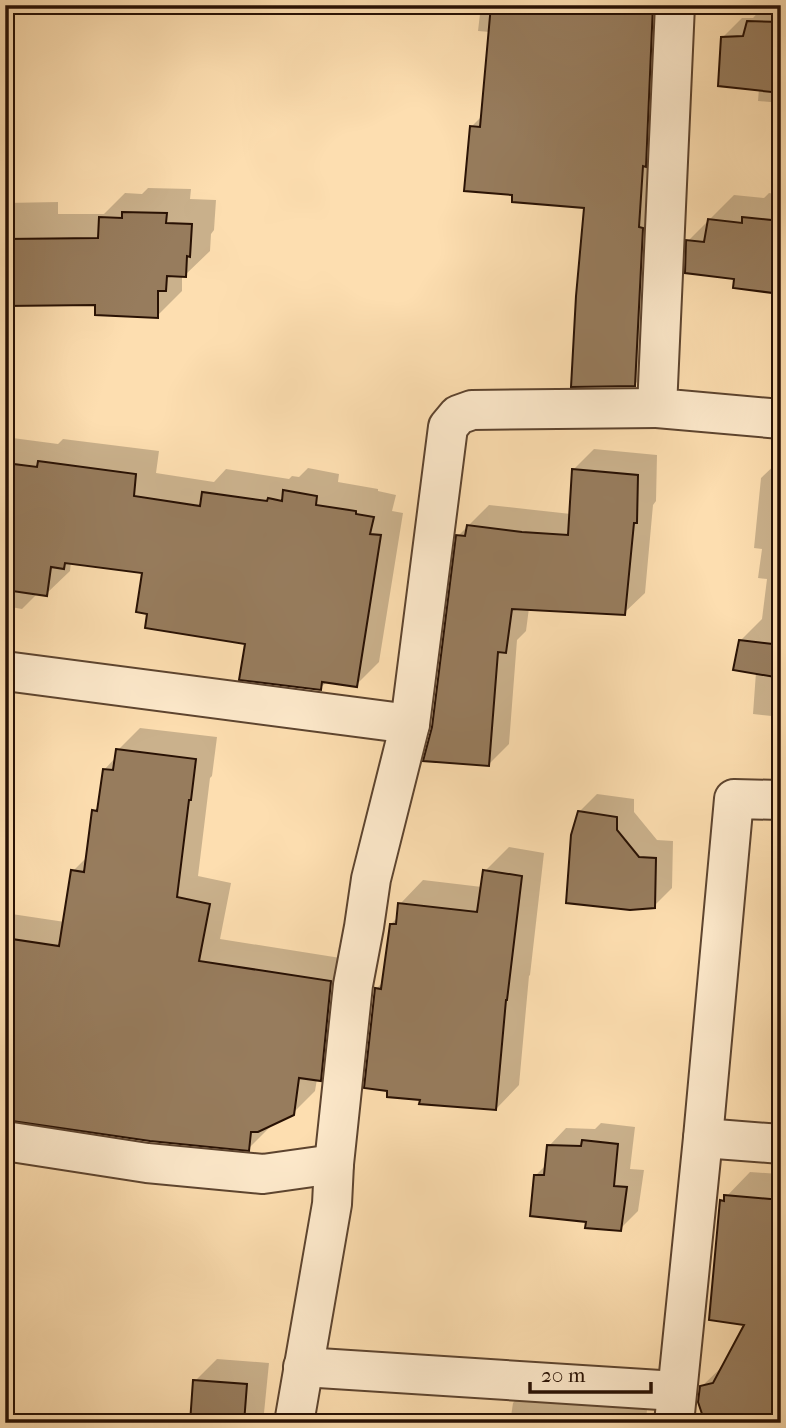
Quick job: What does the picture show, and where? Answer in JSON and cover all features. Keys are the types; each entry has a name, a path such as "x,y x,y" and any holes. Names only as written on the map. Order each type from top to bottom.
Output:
{"street":[{"path":"657,408 675,5"},
{"path":"294,1423 331,1204 354,985 371,879 410,724 449,427 457,415 472,410 657,408 781,419"},
{"path":"5,671 410,724"},
{"path":"303,1367 675,1407 734,799 781,800"},
{"path":"703,1138 781,1144"},
{"path":"5,1141 147,1163 263,1174 334,1164"}],"building":[{"path":"491,5 653,5 646,167 643,166 639,227 643,228 635,386 571,387 584,208 512,202 512,195 464,191 470,126 480,127"},
{"path":"747,21 781,22 781,93 718,86 721,37 743,36"},
{"path":"122,212 167,213 166,223 192,224 186,277 167,276 166,291 158,291 158,318 95,315 95,305 5,306 5,239 98,238 99,217 122,218"},
{"path":"742,217 781,221 781,294 733,288 734,279 685,273 686,240 704,242 708,219 742,223"},
{"path":"38,461 136,474 134,496 200,506 202,492 282,501 283,490 317,496 316,505 356,511 356,514 374,517 370,534 381,535 357,687 322,682 321,690 239,680 245,644 145,628 147,614 136,612 142,573 65,563 64,569 51,567 47,596 5,590 5,463 37,467"},
{"path":"572,469 638,475 637,523 634,523 625,615 512,609 506,653 498,652 489,766 423,761 432,727 456,535 465,536 467,525 568,535"},
{"path":"739,640 781,645 781,678 733,670"},
{"path":"116,749 196,759 177,897 210,904 199,961 331,981 321,1081 299,1078 294,1115 258,1132 251,1132 249,1151 150,1141 5,1120 5,938 59,946 71,870 84,872 92,810 97,811 103,769 113,770"},
{"path":"578,811 617,817 617,830 639,857 656,858 655,908 630,910 566,903 571,835"},
{"path":"483,870 522,876 506,1000 496,1110 419,1104 420,1100 387,1097 387,1091 364,1088 375,988 381,989 390,924 396,924 398,903 477,912"},
{"path":"582,1140 618,1144 614,1186 627,1187 621,1231 585,1228 586,1222 530,1216 534,1175 544,1175 547,1145 581,1146"},
{"path":"724,1195 781,1200 781,1423 705,1423 698,1402 700,1386 713,1383 744,1325 709,1320 720,1200 724,1201"},
{"path":"193,1380 247,1384 244,1423 190,1423"}]}
